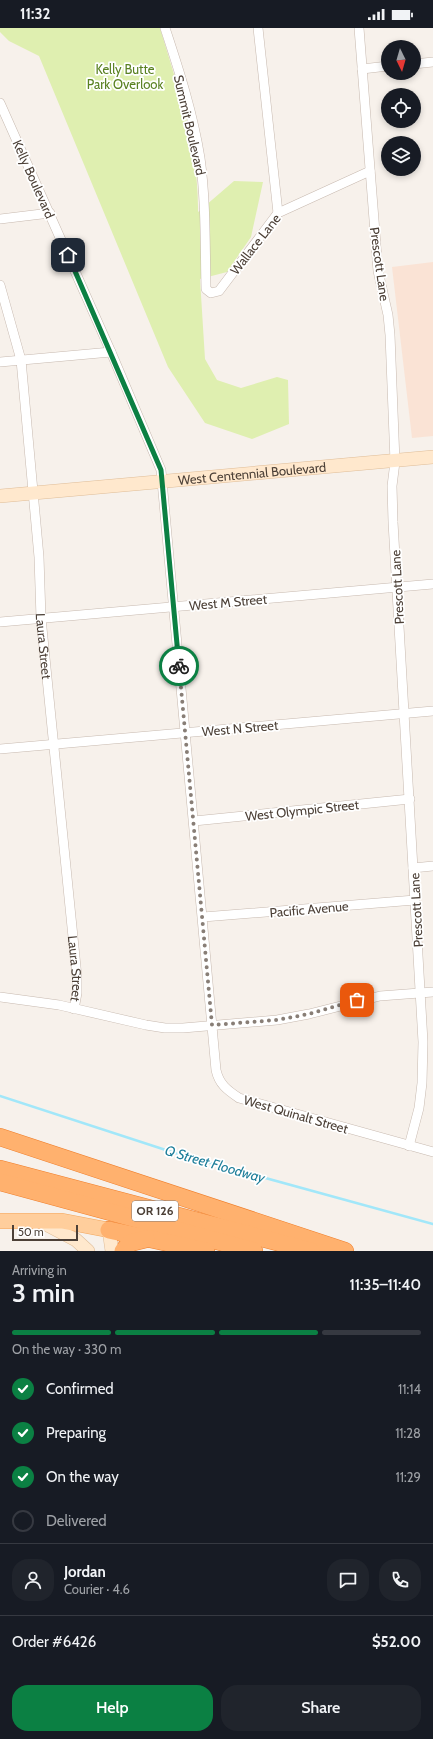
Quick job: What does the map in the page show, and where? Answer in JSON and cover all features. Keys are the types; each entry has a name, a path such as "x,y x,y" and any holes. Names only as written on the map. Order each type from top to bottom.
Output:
{"highway":[{"path":"0,1137 345,1251"},
{"name":"OR 126","path":"0,1169 311,1251"},
{"name":"OR 126","path":"0,1182 254,1251"},
{"path":"109,1230 206,1251"},
{"path":"123,1251 130,1243 148,1239"}],"main road":[{"name":"West Centennial Boulevard","path":"0,496 433,458"},
{"path":"0,1221 38,1220 80,1223 109,1230 112,1251"},
{"path":"38,1220 76,1240 88,1251"}],"street":[{"name":"Summit Boulevard","path":"165,28 200,157 203,188 206,289 211,293"},
{"path":"258,28 278,213"},
{"name":"Prescott Lane","path":"359,28 378,271 389,328 395,462 392,486 423,1042 422,1083 419,1108 409,1146"},
{"path":"421,63 433,62"},
{"path":"362,69 381,67"},
{"name":"Kelly Boulevard","path":"0,103 111,352 161,470 164,482 212,1025"},
{"name":"Wallace Lane","path":"211,293 219,291 278,213 370,170"},
{"path":"0,218 50,213"},
{"name":"Laura Street","path":"0,285 21,360 34,493 41,618 77,976 77,993 74,1009"},
{"path":"0,362 111,352"},
{"name":"West M Street","path":"0,622 433,584"},
{"name":"West N Street","path":"0,749 433,711"},
{"name":"West Olympic Street","path":"194,820 410,800"},
{"path":"413,868 433,866"},
{"name":"Pacific Avenue","path":"203,917 415,900"},
{"path":"0,997 28,1000 165,1028 277,1020 309,1014 380,996 433,992"},
{"name":"West Quinalt Street","path":"212,1025 218,1080 226,1090 239,1098 433,1152"}],"shaded area":[{"path":"433,262 433,436 412,438 392,267"}],"green space":[{"name":"Kelly Butte Park Overlook","path":"0,28 160,28 180,96 191,141 195,165 198,212 234,181 263,182 251,237 227,272 200,279 205,359 217,380 241,388 277,377 288,380 289,424 252,439 205,423 168,367 39,56 9,41 0,32"}],"waterway":[{"name":"Q Street Floodway","path":"0,1096 178,1154 433,1224"}],"way so far":[{"path":"179,666 212,1025 277,1020 309,1014 357,1000"}],"route":[{"path":"68,255 161,470 164,482 179,666"}]}
